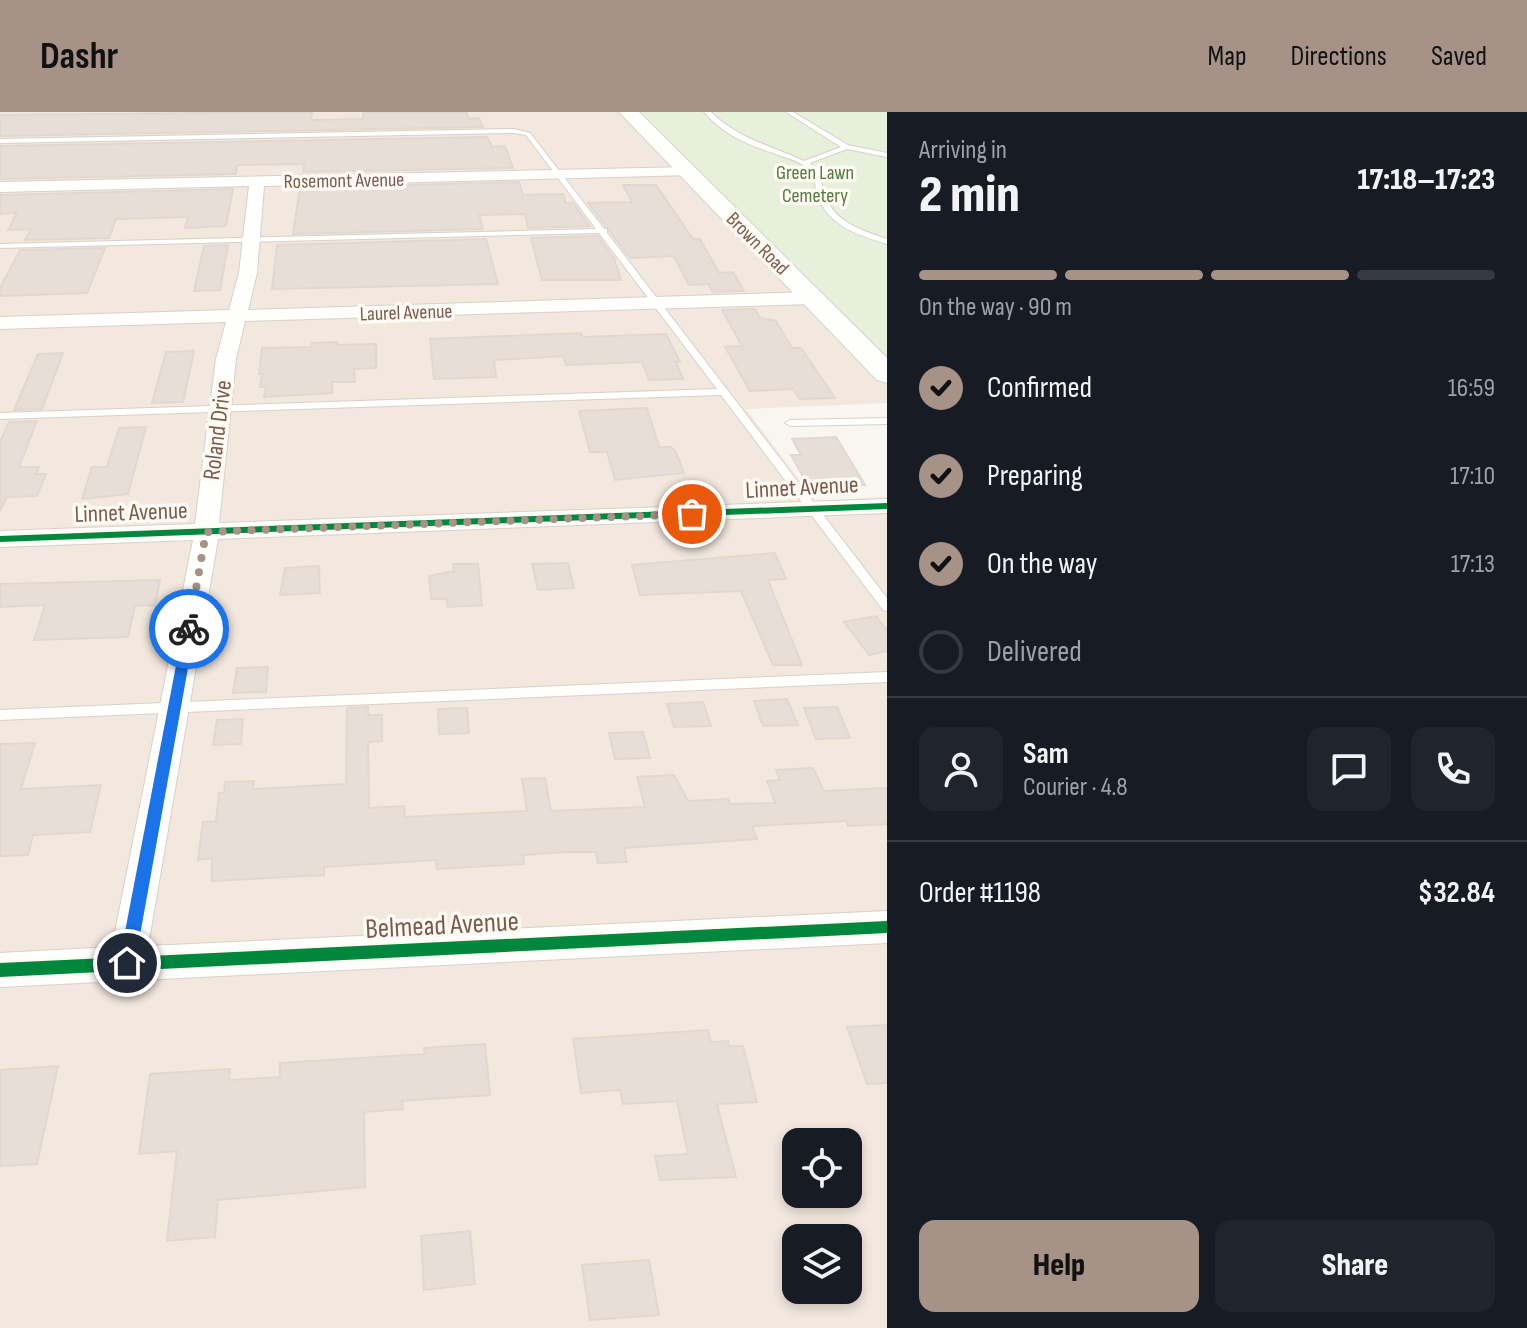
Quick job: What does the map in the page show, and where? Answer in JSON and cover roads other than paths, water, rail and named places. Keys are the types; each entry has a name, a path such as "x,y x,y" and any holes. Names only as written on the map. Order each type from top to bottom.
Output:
{"main road":[{"name":"Brown Road","path":"628,112 887,374"}],"street":[{"name":"Rosemont Avenue","path":"0,187 688,172"},
{"name":"Roland Drive","path":"127,963 206,532 220,409 235,317 248,273 257,181"},
{"name":"Laurel Avenue","path":"0,323 812,298"},
{"name":"Linnet Avenue","path":"0,539 887,506"},
{"name":"Belmead Avenue","path":"0,970 887,927"}],"lane":[{"path":"707,112 721,128 742,141 804,163 816,173 825,204 832,214 861,232 887,242"},
{"path":"789,112 846,147 887,155"},
{"path":"0,141 514,131 528,134 887,607"},
{"path":"804,163 846,147"},
{"path":"0,246 604,231"},
{"path":"0,416 725,392"},
{"path":"790,423 887,421"},
{"path":"0,715 887,677"}],"park label":[{"name":"Green Lawn Cemetery","path":"815,184"}]}
